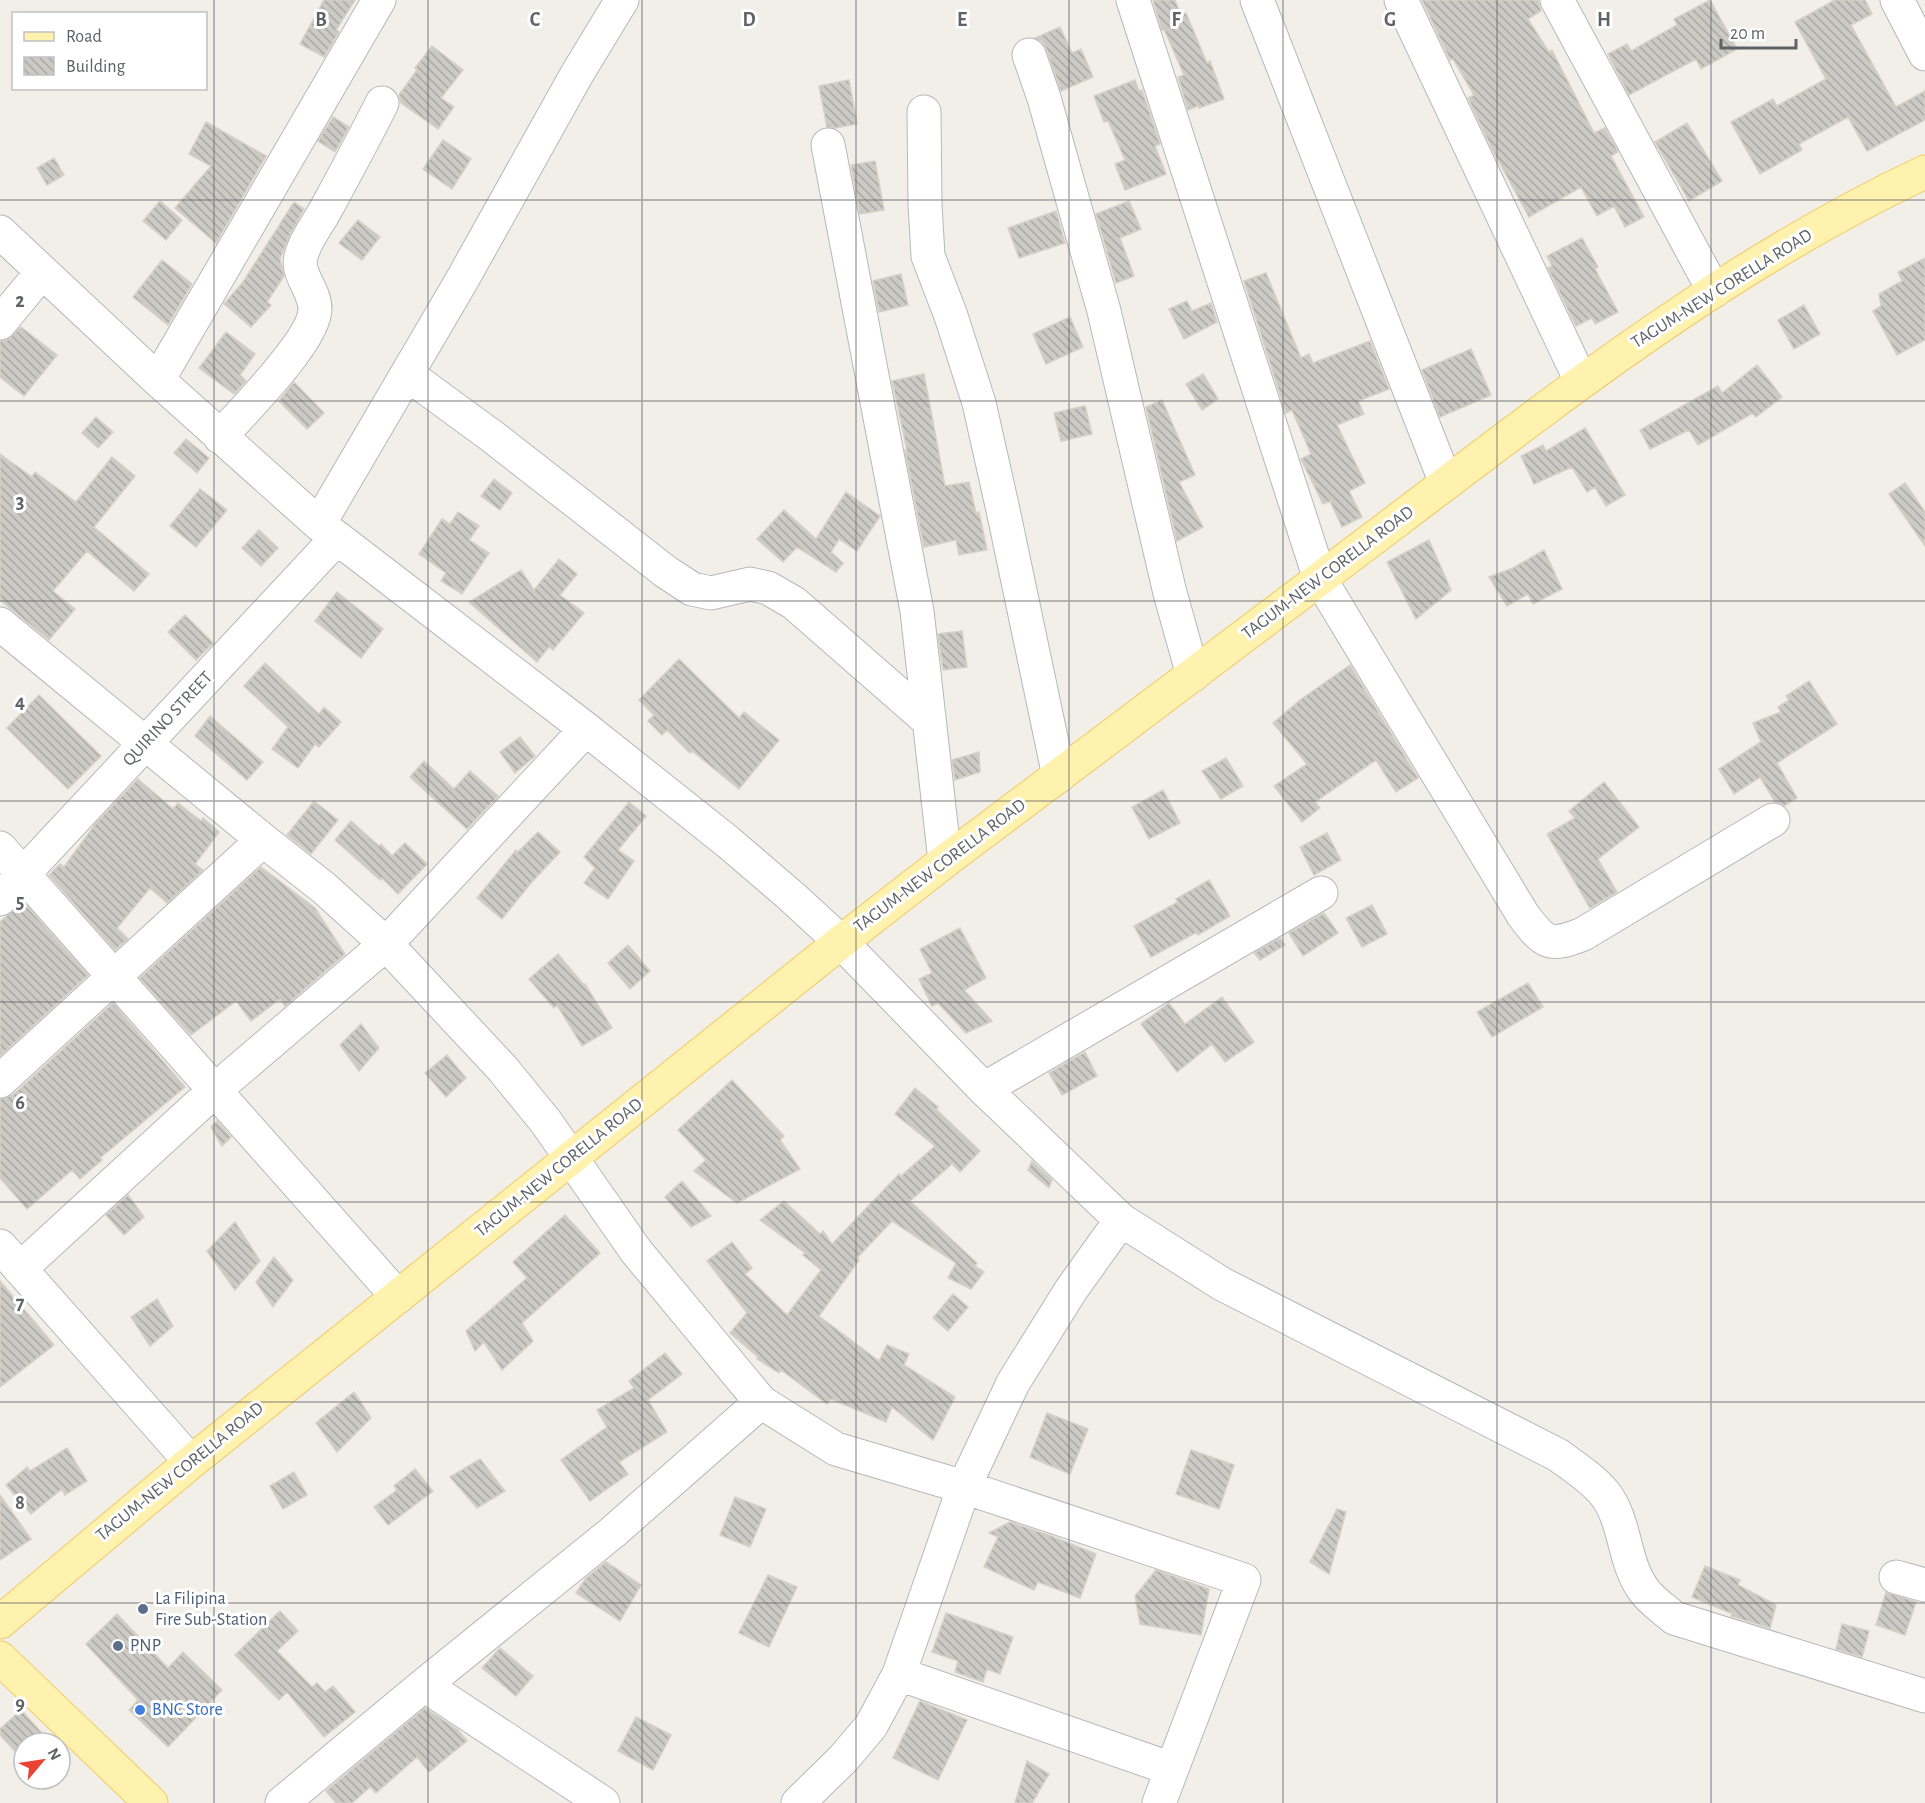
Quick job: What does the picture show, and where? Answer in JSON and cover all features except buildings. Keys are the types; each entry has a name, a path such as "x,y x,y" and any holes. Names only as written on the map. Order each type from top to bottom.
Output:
{"main road":[{"name":"TAGUM-NEW CORELLA ROAD","path":"0,1622 191,1462 841,942 1581,381 1766,258 1829,221 1925,172"},
{"path":"0,1658 150,1803"}],"street":[{"path":"158,380 379,0"},
{"name":"QUIRINO STREET","path":"0,899 145,743 328,531 406,374 462,280 577,74 622,0"},
{"path":"1133,0 1320,579 1523,915 1538,934 1551,942 1563,942 1583,933 1773,820"},
{"path":"1257,0 1446,483"},
{"path":"1401,0 1581,381"},
{"path":"1557,0 1714,291"},
{"path":"1897,0 1925,54"},
{"path":"1029,55 1044,98 1104,312 1170,593 1193,675"},
{"path":"220,437 291,356 312,324 315,309 311,293 301,273 300,256 382,104"},
{"path":"924,112 928,256 951,316 979,404 1059,776"},
{"path":"828,145 917,611 945,861"},
{"path":"0,232 220,437 328,531 586,729 728,842 841,942 984,1089 1121,1220 1222,1284 1565,1461 1587,1477 1606,1496 1619,1523 1630,1564 1643,1591 1674,1618 1925,1696"},
{"path":"0,323 42,272"},
{"path":"406,374 493,437 666,572 692,589 711,593 750,584 768,588 794,603 929,721"},
{"path":"0,624 324,888 386,944 502,1068 546,1122 636,1251 761,1402 836,1449 964,1487 1244,1580 1158,1803"},
{"path":"191,1462 10,1258 215,1090 386,944 586,729"},
{"path":"0,1082 263,840"},
{"path":"0,848 398,1297"},
{"path":"984,1089 1321,892"},
{"path":"798,1803 843,1759 871,1726 899,1674 964,1487 1013,1383 1071,1290 1121,1220"},
{"path":"282,1803 613,1532 761,1402"},
{"path":"899,1674 1172,1769"},
{"path":"424,1685 603,1803"}],"place":[{"name":"La Filipina Fire Sub-Station","path":"143,1609"},
{"name":"PNP","path":"118,1646"},
{"name":"BNC Store","path":"140,1710"}]}
